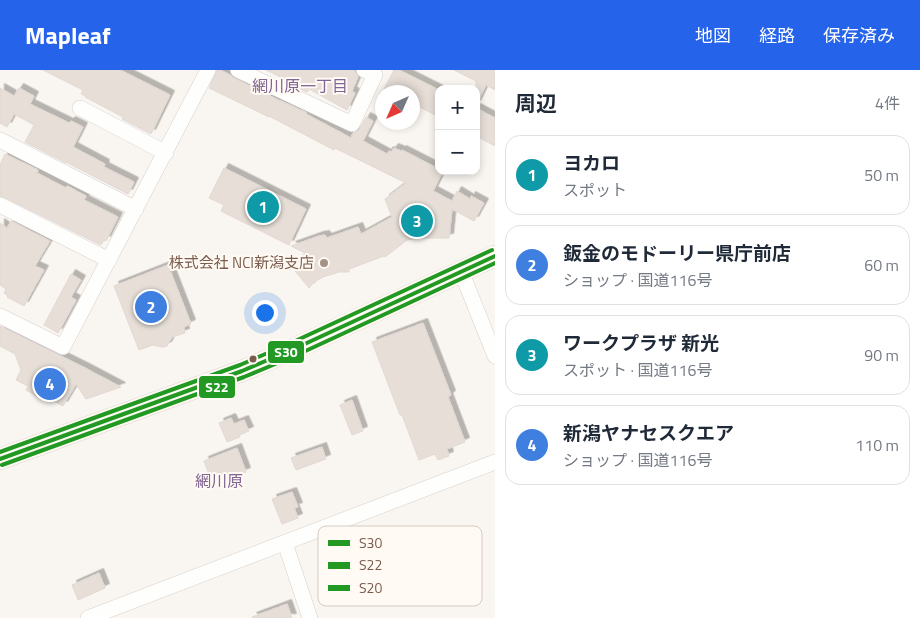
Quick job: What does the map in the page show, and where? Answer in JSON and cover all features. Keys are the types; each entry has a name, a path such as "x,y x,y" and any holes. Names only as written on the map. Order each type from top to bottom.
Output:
{"highway":[{"path":"0,459 242,371 495,256"}],"street":[{"path":"0,316 63,347 208,70"},
{"path":"238,70 352,124 375,75 364,70"},
{"path":"80,108 166,152"},
{"path":"0,140 136,209"},
{"path":"0,205 109,260"},
{"path":"462,271 495,356"},
{"path":"329,526 495,462"},
{"path":"88,618 318,530"},
{"path":"285,543 310,618"}],"building":[{"path":"43,70 120,70 170,95 151,134 85,97 81,94 83,90"},
{"path":"217,70 220,70 307,113 351,138 353,133 358,131 366,117 373,121 363,141 387,154 394,148 402,150 435,167 435,175 441,175 433,191 452,201 457,191 470,199 471,196 484,203 474,221 452,209 449,238 407,240 385,257 349,269 349,272 339,272 323,277 314,282 309,288 295,271 302,266 298,261 305,253 291,246 319,236 325,235 327,238 358,227 361,234 392,217 385,199 406,183 335,148 334,150 269,116 209,88"},
{"path":"266,70 354,70 358,77 352,91 355,93 347,110 309,89 307,92"},
{"path":"394,70 399,70 435,88 435,115 420,107 420,85 386,85"},
{"path":"454,70 495,70 495,90 486,85 480,97 480,85 476,85 476,81"},
{"path":"0,88 14,96 19,88 34,96 30,104 69,123 71,121 83,127 73,147 105,164 104,167 134,182 128,194 25,142 34,125 14,114 7,127 0,123"},
{"path":"480,110 495,118 495,146 480,138"},
{"path":"5,154 38,170 37,173 86,196 84,200 118,217 106,241 104,240 101,245 0,196 0,165"},
{"path":"224,168 306,209 289,245 221,211 224,205 209,198"},
{"path":"11,221 50,241 35,266 44,270 24,306 7,297 4,293 6,289 0,285 0,223 7,228"},
{"path":"168,265 191,324 184,327 185,333 172,337 167,346 153,345 139,350 114,286"},
{"path":"71,274 81,280 71,297 76,300 58,333 44,325"},
{"path":"423,323 451,395 448,397 465,442 447,449 449,456 438,460 435,454 419,460 372,342"},
{"path":"0,326 121,387 86,399 76,384 63,406 42,395 40,398 26,390 28,386 16,380 21,370 15,354 0,346"},
{"path":"352,400 363,431 352,435 340,405"},
{"path":"231,418 234,424 244,420 249,431 227,442 219,423"},
{"path":"322,447 326,459 296,470 291,458"},
{"path":"237,448 246,472 213,484 204,461"},
{"path":"292,492 298,507 294,508 298,518 282,524 272,499"},
{"path":"99,573 105,588 78,600 72,585"},
{"path":"287,604 292,618 252,617"}],"transit line":[{"name":"S20","path":"0,452 240,365 492,250"},
{"name":"S30","path":"0,459 242,371 495,256"},
{"name":"S22","path":"2,465 244,377 299,354 495,263"}],"place":[{"name":"ヨカロ","path":"263,207"},
{"name":"ワークプラザ 新光","path":"417,221"},
{"name":"株式会社 NCI新潟支店","path":"324,263"},
{"name":"鈑金のモドーリー県庁前店","path":"151,307"},
{"name":"新潟ヤナセスクエア","path":"50,384"}],"district":[{"name":"網川原一丁目","path":"300,86"},
{"name":"網川原","path":"219,481"}]}
